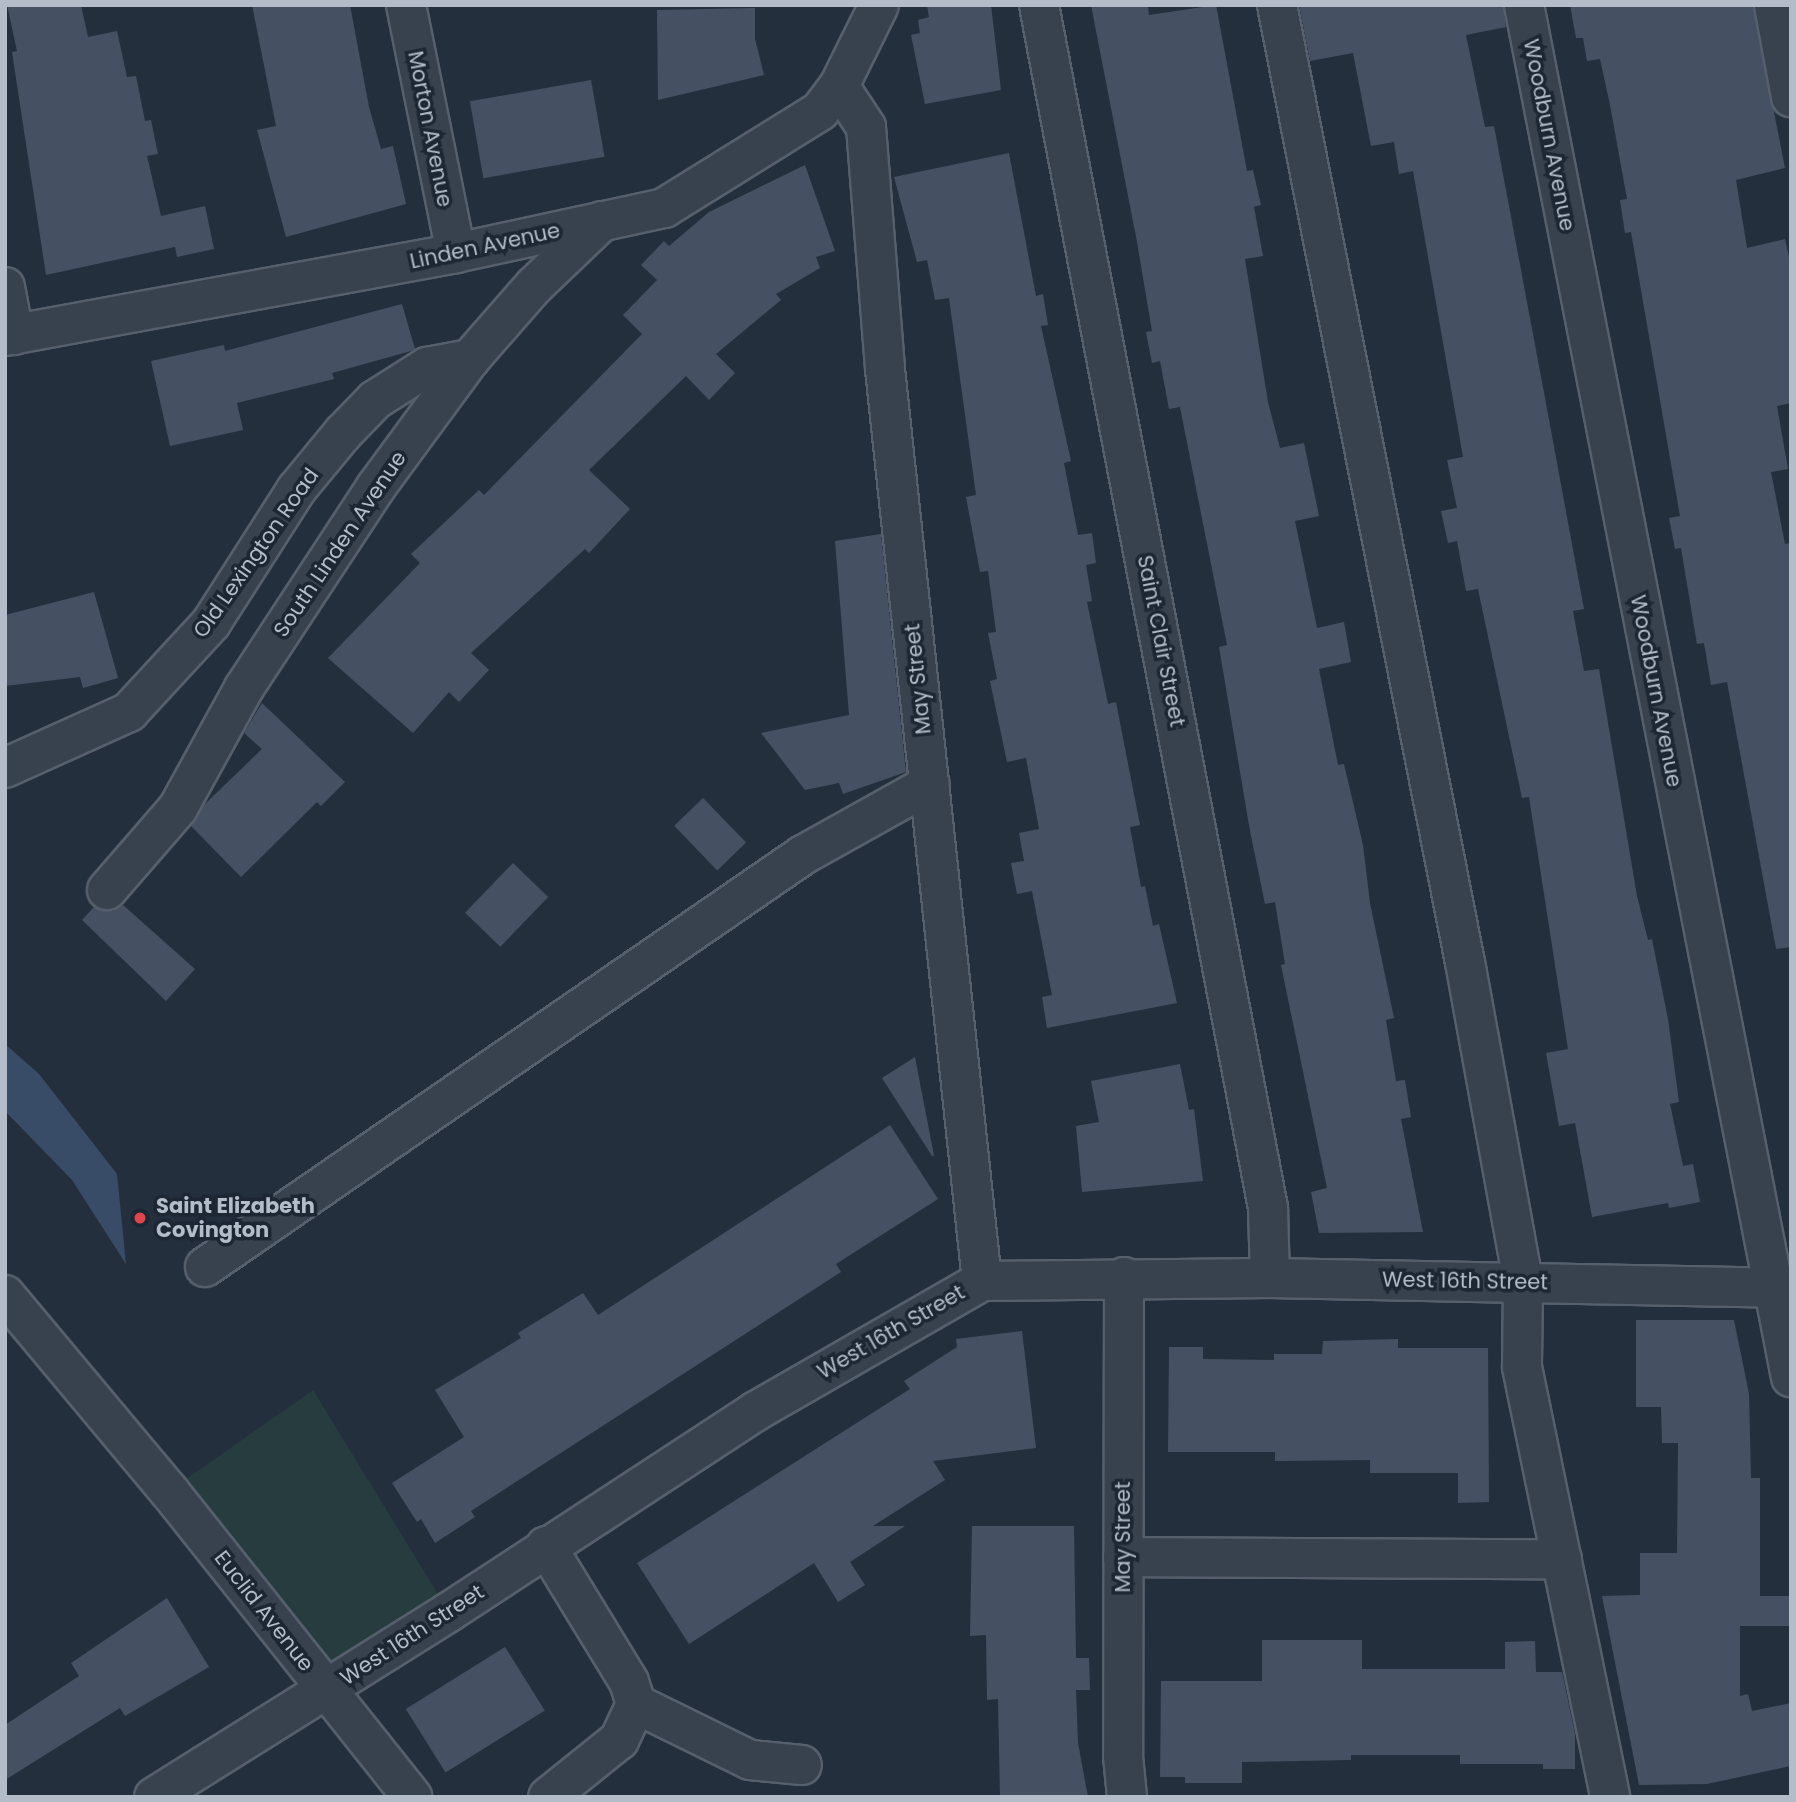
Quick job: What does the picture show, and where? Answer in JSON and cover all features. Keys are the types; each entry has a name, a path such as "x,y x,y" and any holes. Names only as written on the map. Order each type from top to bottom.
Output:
{"street":[{"name":"Morton Avenue","path":"405,5 456,253"},
{"name":"Linden Avenue","path":"9,336 456,253 664,208 820,111 839,86 879,5"},
{"name":"Saint Clair Street","path":"1039,5 1268,1208 1270,1278"},
{"path":"1277,5 1523,1282 1522,1367 1609,1797"},
{"name":"Woodburn Avenue","path":"1524,5 1782,1287 1791,1377"},
{"path":"1774,5 1791,97"},
{"name":"May Street","path":"839,86 866,127 885,369 982,1281"},
{"name":"South Linden Avenue","path":"107,890 178,808 252,677 376,487 470,359 534,286 602,221"},
{"path":"5,287 9,336"},
{"name":"Old Lexington Road","path":"5,768 129,712 211,623 296,490 343,433 375,400 409,378 428,368 470,359"},
{"path":"205,1267 803,855 930,784"},
{"name":"May Street","path":"1124,1278 1123,1756 1127,1797"},
{"name":"West 16th Street","path":"154,1797 327,1690 756,1411 956,1292 982,1281 1270,1278 1782,1287"},
{"name":"Euclid Avenue","path":"5,1295 169,1491 412,1797"},
{"path":"546,1546 629,1682 636,1704 620,1740 548,1797"},
{"path":"1123,1557 1562,1559"},
{"path":"636,1704 750,1760 802,1765"}],"green space":[{"path":"313,1390 449,1612 327,1690 169,1491"}],"water":[{"path":"5,1044 39,1074 117,1174 126,1264 72,1180 5,1111"}],"building":[{"path":"7,5 81,5 88,37 117,31 127,77 136,76 145,121 151,120 158,154 147,156 161,216 205,206 214,249 177,257 175,247 46,275 12,52 17,51"},
{"path":"252,5 350,5 369,107 381,149 393,146 406,204 286,237 257,130 276,126"},
{"path":"927,5 991,5 1001,90 925,104 911,35 920,33 918,20 929,17"},
{"path":"1091,5 1148,5 1149,15 1216,5 1247,171 1253,170 1261,205 1254,207 1263,256 1245,259 1268,402 1280,448 1304,443 1319,516 1295,521 1317,628 1344,622 1351,662 1319,669 1338,765 1344,764 1363,845 1370,903 1394,1018 1386,1020 1396,1081 1405,1080 1411,1117 1401,1119 1423,1232 1319,1233 1311,1192 1327,1188 1281,965 1285,964 1275,902 1265,904 1250,831 1219,647 1227,645 1180,407 1169,409 1160,361 1152,363 1146,332 1152,331 1137,242"},
{"path":"1299,5 1503,5 1506,27 1466,35 1485,127 1494,126 1545,398 1584,609 1573,611 1584,671 1599,669 1637,896 1648,940 1652,939 1668,1019 1679,1102 1670,1104 1683,1166 1693,1164 1700,1202 1669,1208 1668,1203 1592,1217 1575,1123 1559,1126 1546,1053 1568,1049 1529,797 1522,798 1478,589 1466,591 1457,541 1448,543 1441,511 1457,508 1447,460 1463,457 1413,171 1399,174 1394,142 1371,146 1353,53 1310,61"},
{"path":"1570,5 1753,5 1785,168 1736,180 1747,248 1785,239 1791,266 1791,403 1777,406 1788,469 1771,472 1785,544 1791,543 1791,947 1776,949 1727,682 1711,685 1704,643 1697,644 1681,548 1675,549 1669,518 1680,516 1631,232 1625,233 1620,200 1627,199 1610,105 1600,59 1587,61 1583,38 1576,38"},
{"path":"755,8 755,39 764,75 658,100 657,10"},
{"path":"591,80 605,157 483,178 470,101"},
{"path":"1009,153 1036,296 1043,294 1048,325 1041,326 1071,461 1064,463 1078,535 1092,533 1096,563 1086,565 1092,601 1087,602 1108,704 1116,702 1140,825 1130,827 1141,887 1145,886 1153,926 1159,924 1177,1003 1047,1028 1042,997 1052,995 1032,891 1017,894 1011,863 1024,861 1019,833 1039,829 1026,758 1007,762 990,681 997,679 988,633 996,632 988,571 980,572 966,497 976,495 949,298 935,300 927,260 917,262 894,177"},
{"path":"805,165 835,251 816,257 820,268 776,294 781,300 716,354 735,373 709,400 686,376 589,470 630,509 589,553 585,549 471,653 489,670 459,702 449,692 413,733 328,658 420,563 411,554 479,490 484,495 642,334 623,315 657,280 641,265 664,241 669,246 709,212"},
{"path":"402,304 415,349 332,373 334,379 237,403 243,430 170,446 151,361 224,345 225,351"},
{"path":"881,534 906,772 843,794 839,783 805,790 761,733 849,715 835,541"},
{"path":"94,592 118,678 83,688 80,677 5,686 5,615"},
{"path":"262,703 345,782 321,806 317,802 241,877 191,826 205,804 262,749 244,733"},
{"path":"703,798 746,843 717,870 674,826"},
{"path":"513,863 548,897 500,947 465,913"},
{"path":"123,905 195,969 166,1001 82,920 94,907 113,911"},
{"path":"915,1057 934,1156 882,1078"},
{"path":"1180,1064 1189,1110 1194,1109 1203,1181 1082,1192 1076,1126 1099,1122 1091,1081"},
{"path":"890,1125 938,1199 836,1264 841,1272 471,1511 475,1517 435,1543 421,1519 417,1522 392,1483 464,1437 435,1390 521,1338 518,1333 583,1293 598,1315"},
{"path":"1636,1320 1734,1320 1749,1394 1751,1478 1760,1478 1760,1596 1791,1596 1791,1626 1740,1626 1740,1696 1748,1694 1752,1711 1791,1703 1791,1766 1707,1784 1639,1785 1602,1596 1640,1595 1640,1553 1677,1553 1678,1443 1662,1443 1661,1407 1636,1407"},
{"path":"1022,1331 1036,1448 933,1461 945,1480 873,1526 905,1526 850,1562 865,1585 838,1602 814,1563 689,1644 637,1563 910,1389 904,1381 957,1347 956,1339"},
{"path":"1398,1339 1398,1348 1488,1348 1489,1502 1458,1503 1458,1473 1370,1473 1370,1460 1275,1461 1275,1452 1168,1452 1169,1347 1203,1347 1203,1359 1274,1360 1274,1354 1322,1354 1323,1341"},
{"path":"972,1526 1074,1526 1076,1658 1089,1658 1090,1690 1076,1690 1078,1743 1088,1797 1000,1797 998,1699 987,1700 986,1635 970,1636"},
{"path":"167,1598 209,1667 125,1716 120,1708 5,1780 5,1725 79,1676 71,1663"},
{"path":"1262,1640 1362,1640 1362,1669 1505,1669 1505,1642 1535,1641 1536,1672 1562,1672 1575,1734 1575,1769 1543,1769 1543,1764 1460,1764 1460,1755 1351,1755 1351,1760 1242,1762 1242,1783 1185,1783 1185,1777 1160,1777 1161,1681 1262,1681"},
{"path":"505,1647 545,1711 446,1773 406,1709"}],"place":[{"name":"Saint Elizabeth Covington","path":"140,1218"}]}
